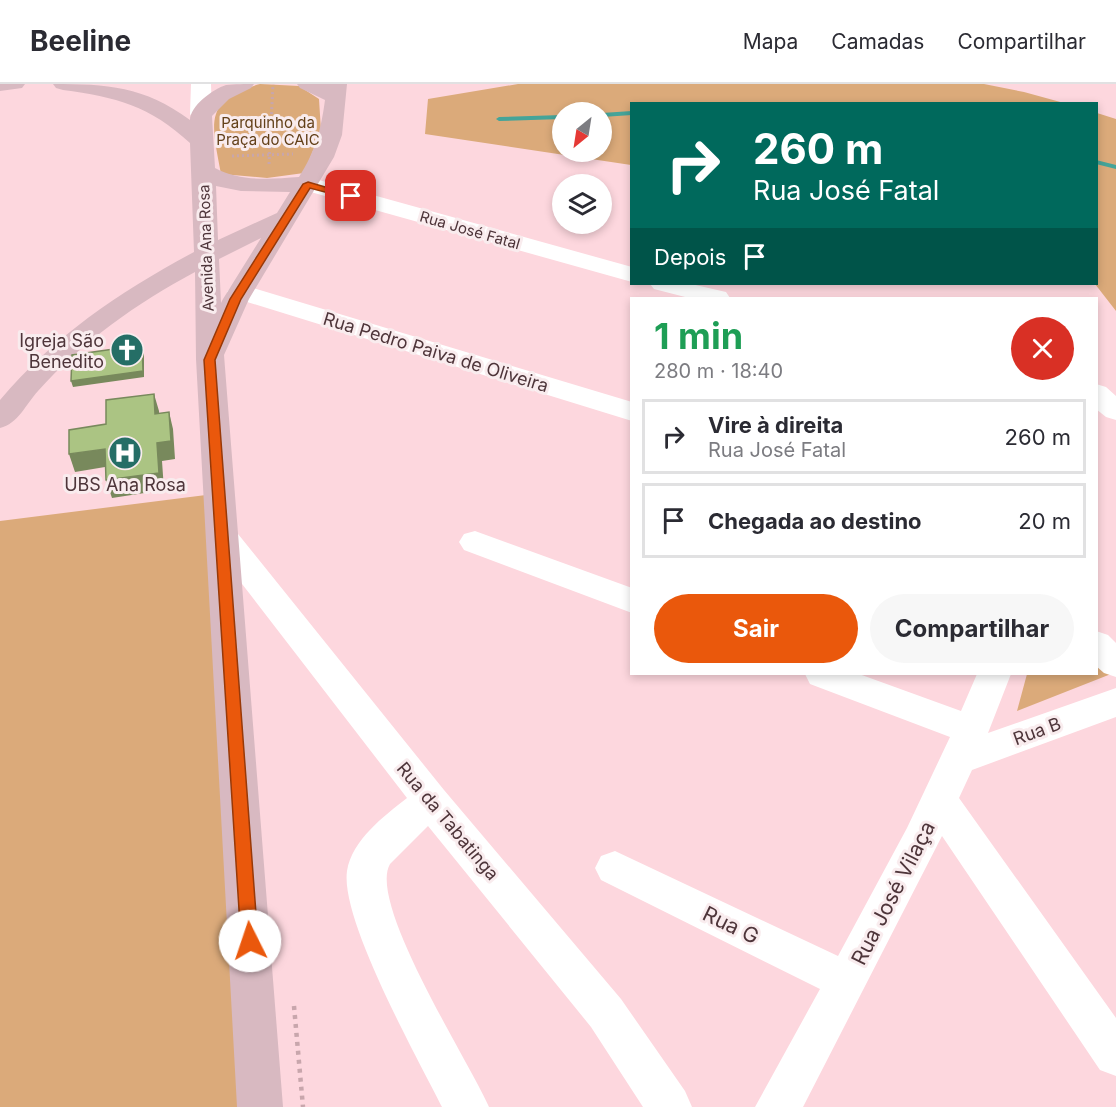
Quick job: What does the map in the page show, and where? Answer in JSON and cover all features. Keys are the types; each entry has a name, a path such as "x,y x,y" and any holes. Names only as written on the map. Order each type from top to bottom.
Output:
{"main road":[{"path":"0,85 15,84"},
{"path":"63,84 113,91 145,100 169,112 201,141"},
{"path":"201,114 222,95 244,84"},
{"path":"307,84 336,90"},
{"name":"Avenida Ana Rosa","path":"210,360 240,292 316,169 331,135 336,90"},
{"name":"Avenida Ana Rosa","path":"201,114 210,360 224,537 260,1107"},
{"path":"204,172 231,182 267,186 316,169"},
{"path":"0,419 15,399 85,332 150,286 207,252 288,217"}],"street":[{"path":"201,84 201,114"},
{"name":"Rua José Fatal","path":"316,169 630,274"},
{"path":"667,285 713,297"},
{"name":"Rua Pedro Paiva de Oliveira","path":"240,292 630,411"},
{"path":"1098,386 1116,373"},
{"path":"1098,395 1116,411"},
{"name":"Rua da Tabatinga","path":"224,537 431,801 606,1013 669,1107"},
{"path":"475,542 630,600"},
{"path":"1098,646 1116,664"},
{"path":"824,675 965,745"},
{"name":"Rua José Vilaça","path":"778,1107 848,981 939,802 994,675"},
{"name":"Rua B","path":"965,745 1116,702"},
{"path":"431,801 401,825 378,850 367,871 368,897 395,967 466,1107"},
{"path":"939,802 1116,1054"},
{"name":"Rua G","path":"615,868 848,981"}],"path":[{"path":"267,186 273,84"},
{"path":"226,156 269,155 316,169"}],"green space":[{"name":"Parquinho da Praça do CAIC","path":"260,84 299,86 319,99 321,131 304,173 267,178 221,174 215,141 215,116 220,106 228,98 241,90"},
{"path":"518,84 984,84 1060,102 630,102 630,165 611,162 612,102 552,102 552,153 425,134 428,99"},
{"path":"1098,113 1116,119 1116,311 1096,285 1098,285"},
{"path":"206,495 238,1107 0,1107 0,521"},
{"path":"1098,660 1111,674 1017,711 1027,675 1098,675"}],"building":[{"path":"142,345 143,371 71,381 72,355"},
{"name":"UBS Ana Rosa","path":"154,394 155,414 169,412 171,441 157,443 159,473 106,480 105,449 69,454 69,430 106,424 106,400"}],"waterway":[{"path":"612,114 630,113"},
{"path":"499,119 552,117"},
{"path":"1098,162 1116,167"}],"place":[{"name":"Igreja São Benedito","path":"127,350"},
{"name":"UBS Ana Rosa","path":"125,453"}],"route":[{"path":"250,941 224,537 210,360 236,299 308,184 351,196"}]}
